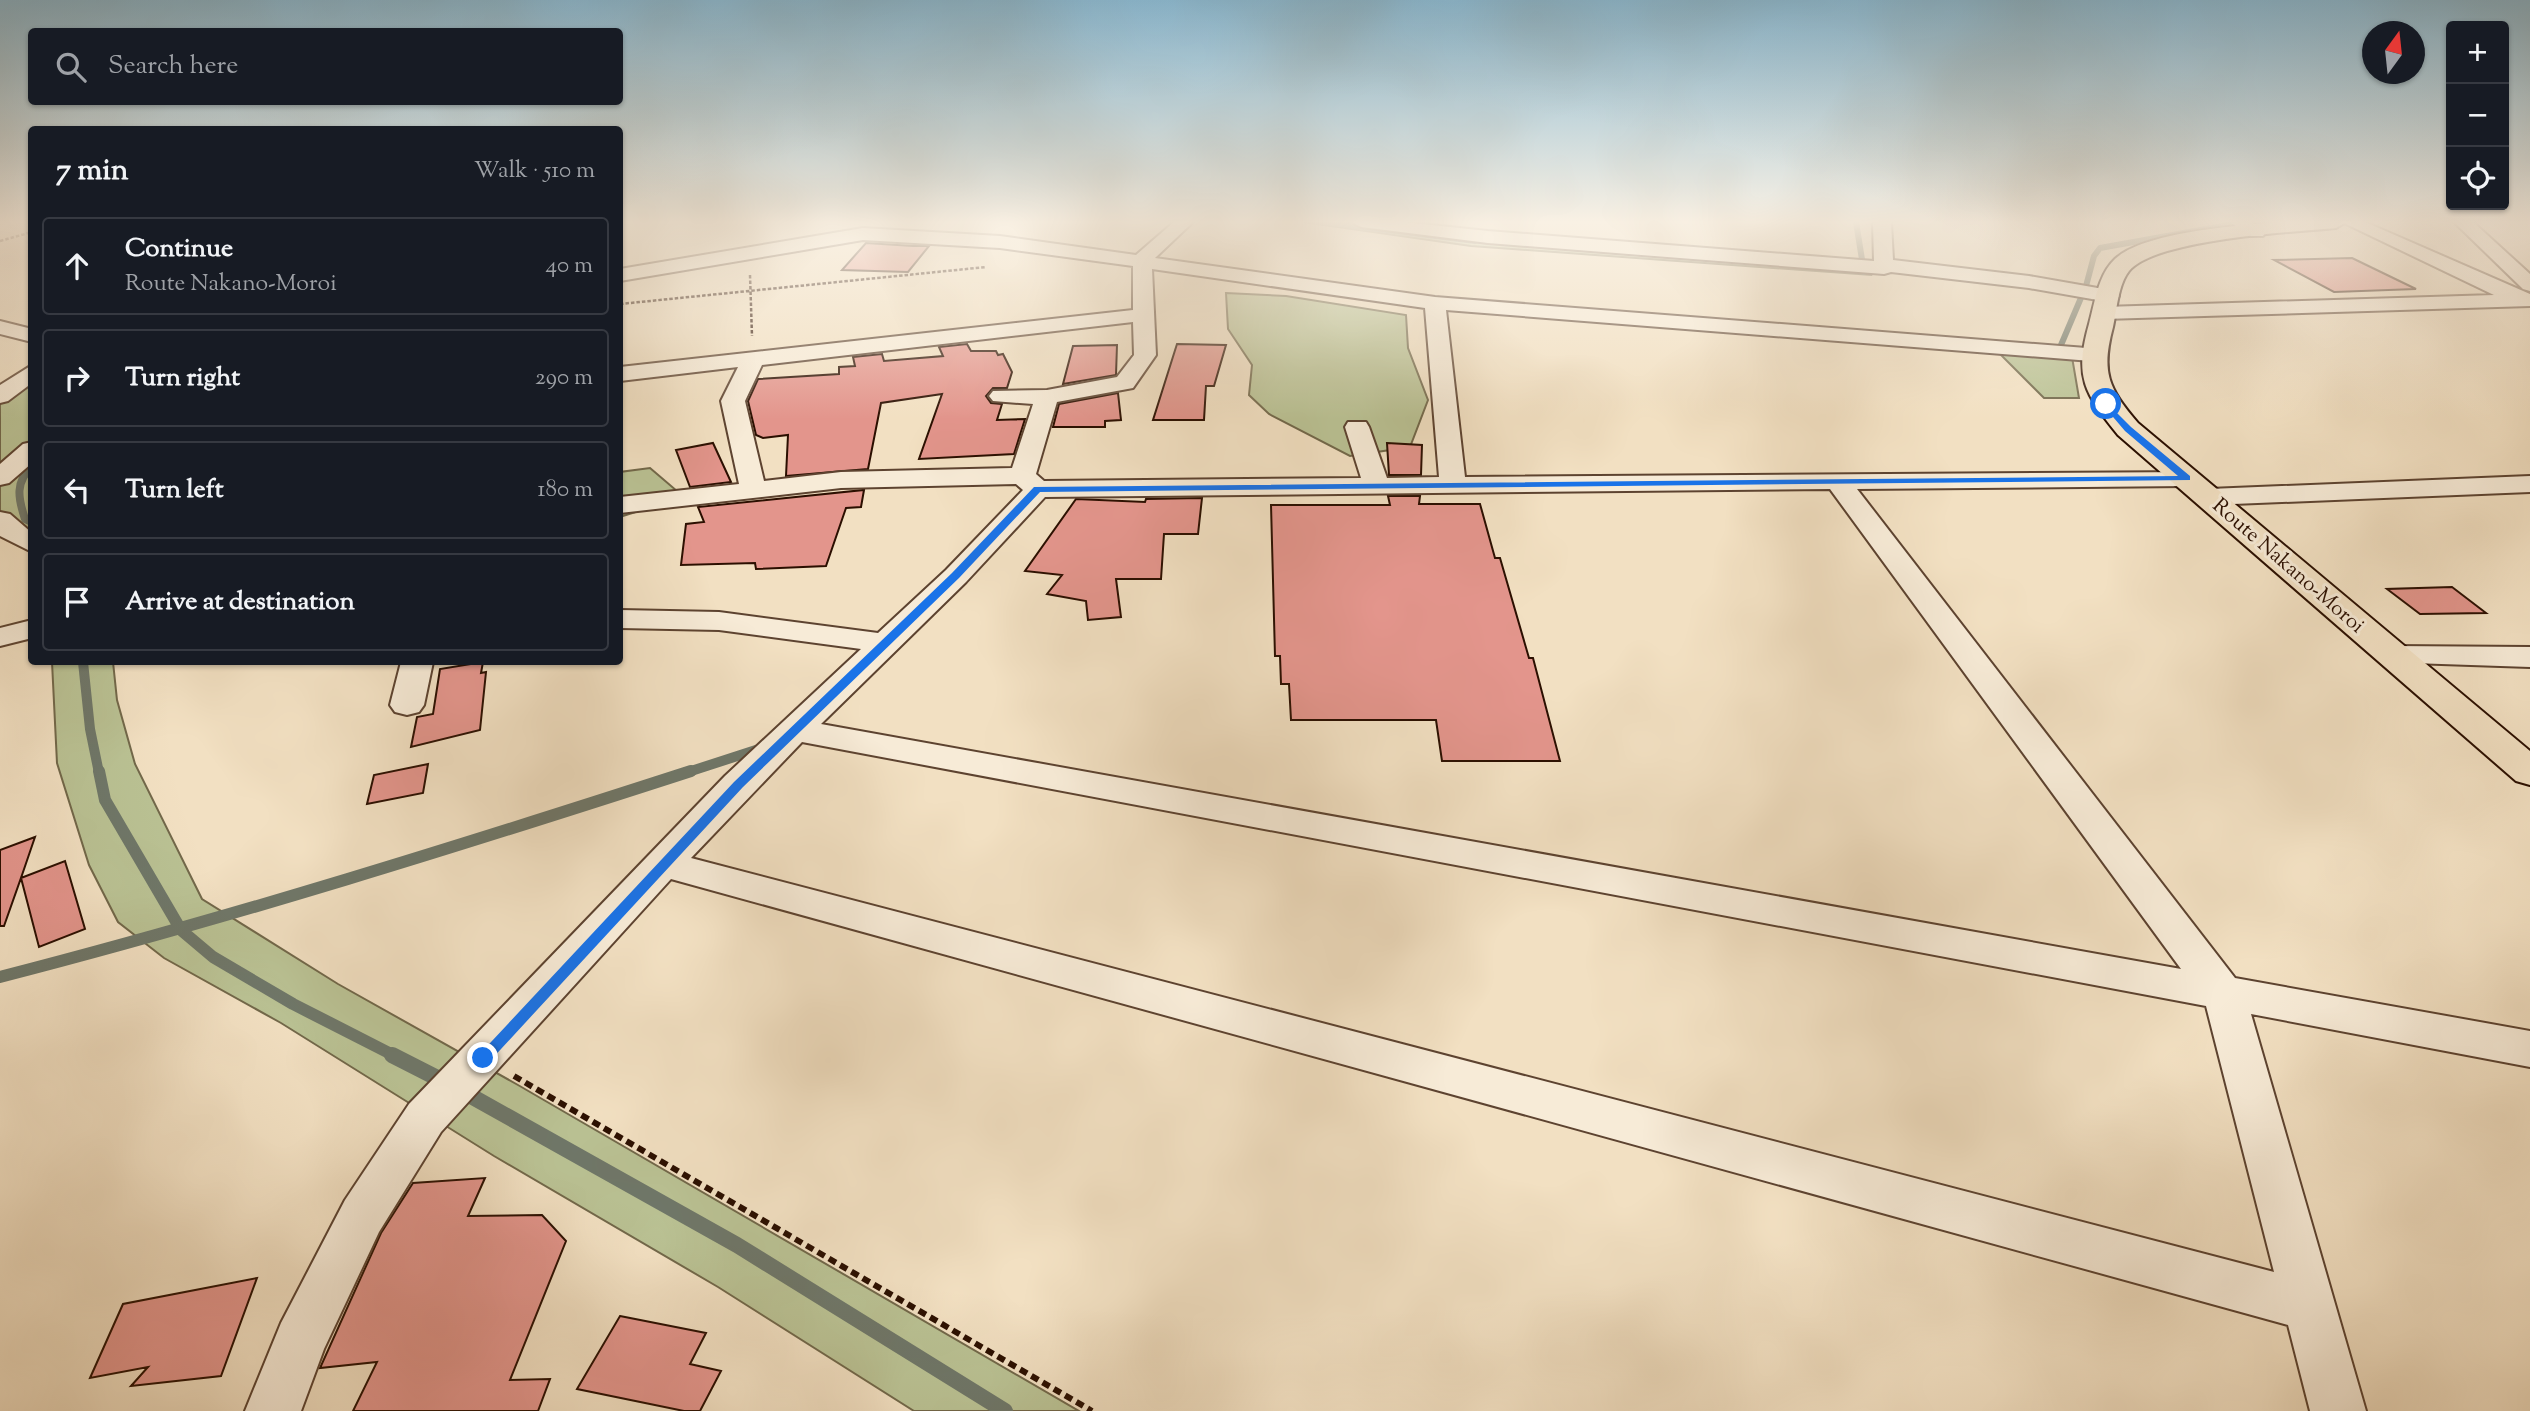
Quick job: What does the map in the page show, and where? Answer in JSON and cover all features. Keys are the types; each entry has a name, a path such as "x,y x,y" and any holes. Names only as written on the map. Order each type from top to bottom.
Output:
{"main road":[{"name":"Route Nakano-Moroi","path":"2111,288 2091,354 2093,380 2106,404 2128,429 2530,772"}],"street":[{"path":"1001,396 1047,397 1125,383 1144,355 1142,288"},
{"path":"1332,288 1435,303 2091,354"},
{"path":"2050,288 2107,304 2528,295"},
{"path":"2511,288 2528,295"},
{"path":"1435,303 1453,486"},
{"path":"623,374 1142,315"},
{"path":"0,327 28,335"},
{"path":"753,360 733,401 753,489"},
{"path":"0,396 28,375"},
{"path":"272,1411 300,1341 362,1216 425,1118 664,864 795,730 956,576 1030,482 1047,397"},
{"path":"0,420 28,402"},
{"path":"1357,427 1377,487"},
{"path":"0,477 28,452"},
{"path":"623,505 841,480 1377,487 1837,481 2198,488 2530,484"},
{"path":"1837,481 2224,995 2312,1307 2338,1411"},
{"path":"0,520 14,535 28,542"},
{"path":"623,618 719,621 885,643"},
{"path":"0,637 28,630"},
{"path":"2393,655 2530,657"},
{"path":"407,705 416,665"},
{"path":"795,730 2224,995 2530,1049"},
{"path":"664,864 2312,1307"}],"path":[{"path":"749,288 753,360"},
{"path":"623,304 780,288"},
{"path":"483,1058 1092,1411"}],"green space":[{"path":"1226,293 1286,296 1406,315 1408,348 1428,400 1410,447 1350,456 1269,414 1249,395 1252,365 1228,329"},
{"path":"1997,351 2072,357 2079,398 2044,398"},
{"path":"28,379 28,541 0,518 0,393"},
{"path":"650,468 684,497 623,516 623,472"},
{"path":"52,665 113,665 117,700 135,764 202,899 338,984 518,1085 1079,1411 914,1411 718,1287 494,1156 281,1023 164,958 118,922 89,865 57,763"}],"building":[{"path":"2326,288 2416,289 2334,292"},
{"path":"967,344 971,351 996,351 998,355 1003,354 1012,372 1007,388 993,388 986,396 991,403 1002,404 997,420 1025,419 1014,454 919,459 942,394 881,403 868,469 786,476 788,435 763,438 756,435 748,401 758,379 839,374 839,367 855,366 853,357 882,354 884,361 943,356 939,347"},
{"path":"1177,344 1226,345 1214,386 1206,386 1204,420 1153,420"},
{"path":"1117,345 1116,375 1063,384 1073,346"},
{"path":"1118,393 1121,420 1105,421 1105,427 1053,427 1059,404"},
{"path":"713,443 731,482 690,487 676,450"},
{"path":"1387,443 1422,445 1421,475 1389,475"},
{"path":"864,490 861,507 846,508 826,566 756,569 755,563 681,565 686,524 704,522 698,507"},
{"path":"1388,496 1420,496 1419,504 1480,504 1495,558 1500,558 1529,658 1533,658 1560,761 1442,761 1436,720 1291,720 1289,684 1281,684 1280,656 1275,656 1271,505 1390,505"},
{"path":"1202,498 1198,534 1164,534 1161,579 1116,579 1121,617 1088,620 1086,601 1047,594 1062,575 1025,571 1076,499 1145,502 1146,499"},
{"path":"2452,587 2486,613 2420,614 2387,589"},
{"path":"482,665 481,673 486,672 480,730 411,747 417,717 433,714 440,669"},
{"path":"428,764 423,793 367,804 374,775"},
{"path":"35,837 4,926 0,926 0,850"},
{"path":"65,861 85,929 39,947 21,878"},
{"path":"485,1178 468,1216 542,1215 566,1241 510,1380 550,1379 538,1411 353,1411 377,1362 320,1368 381,1233 413,1183"},
{"path":"257,1278 221,1376 131,1386 148,1367 90,1378 123,1304"},
{"path":"620,1316 706,1333 690,1364 721,1371 700,1411 684,1411 577,1389"}],"waterway":[{"path":"2061,345 2085,288"},
{"path":"28,471 20,484 21,504 25,519 28,520"},
{"path":"83,665 90,729 99,773"},
{"path":"685,773 762,748"},
{"path":"99,771 105,800 180,928"},
{"path":"180,928 691,771"},
{"path":"0,977 180,928"},
{"path":"180,928 213,957 293,1004 395,1056"},
{"path":"392,1055 447,1083"},
{"path":"462,1091 737,1245 1005,1411"}],"route":[{"path":"483,1058 738,784 956,576 1038,489 2187,478 2128,429 2106,404"}]}
